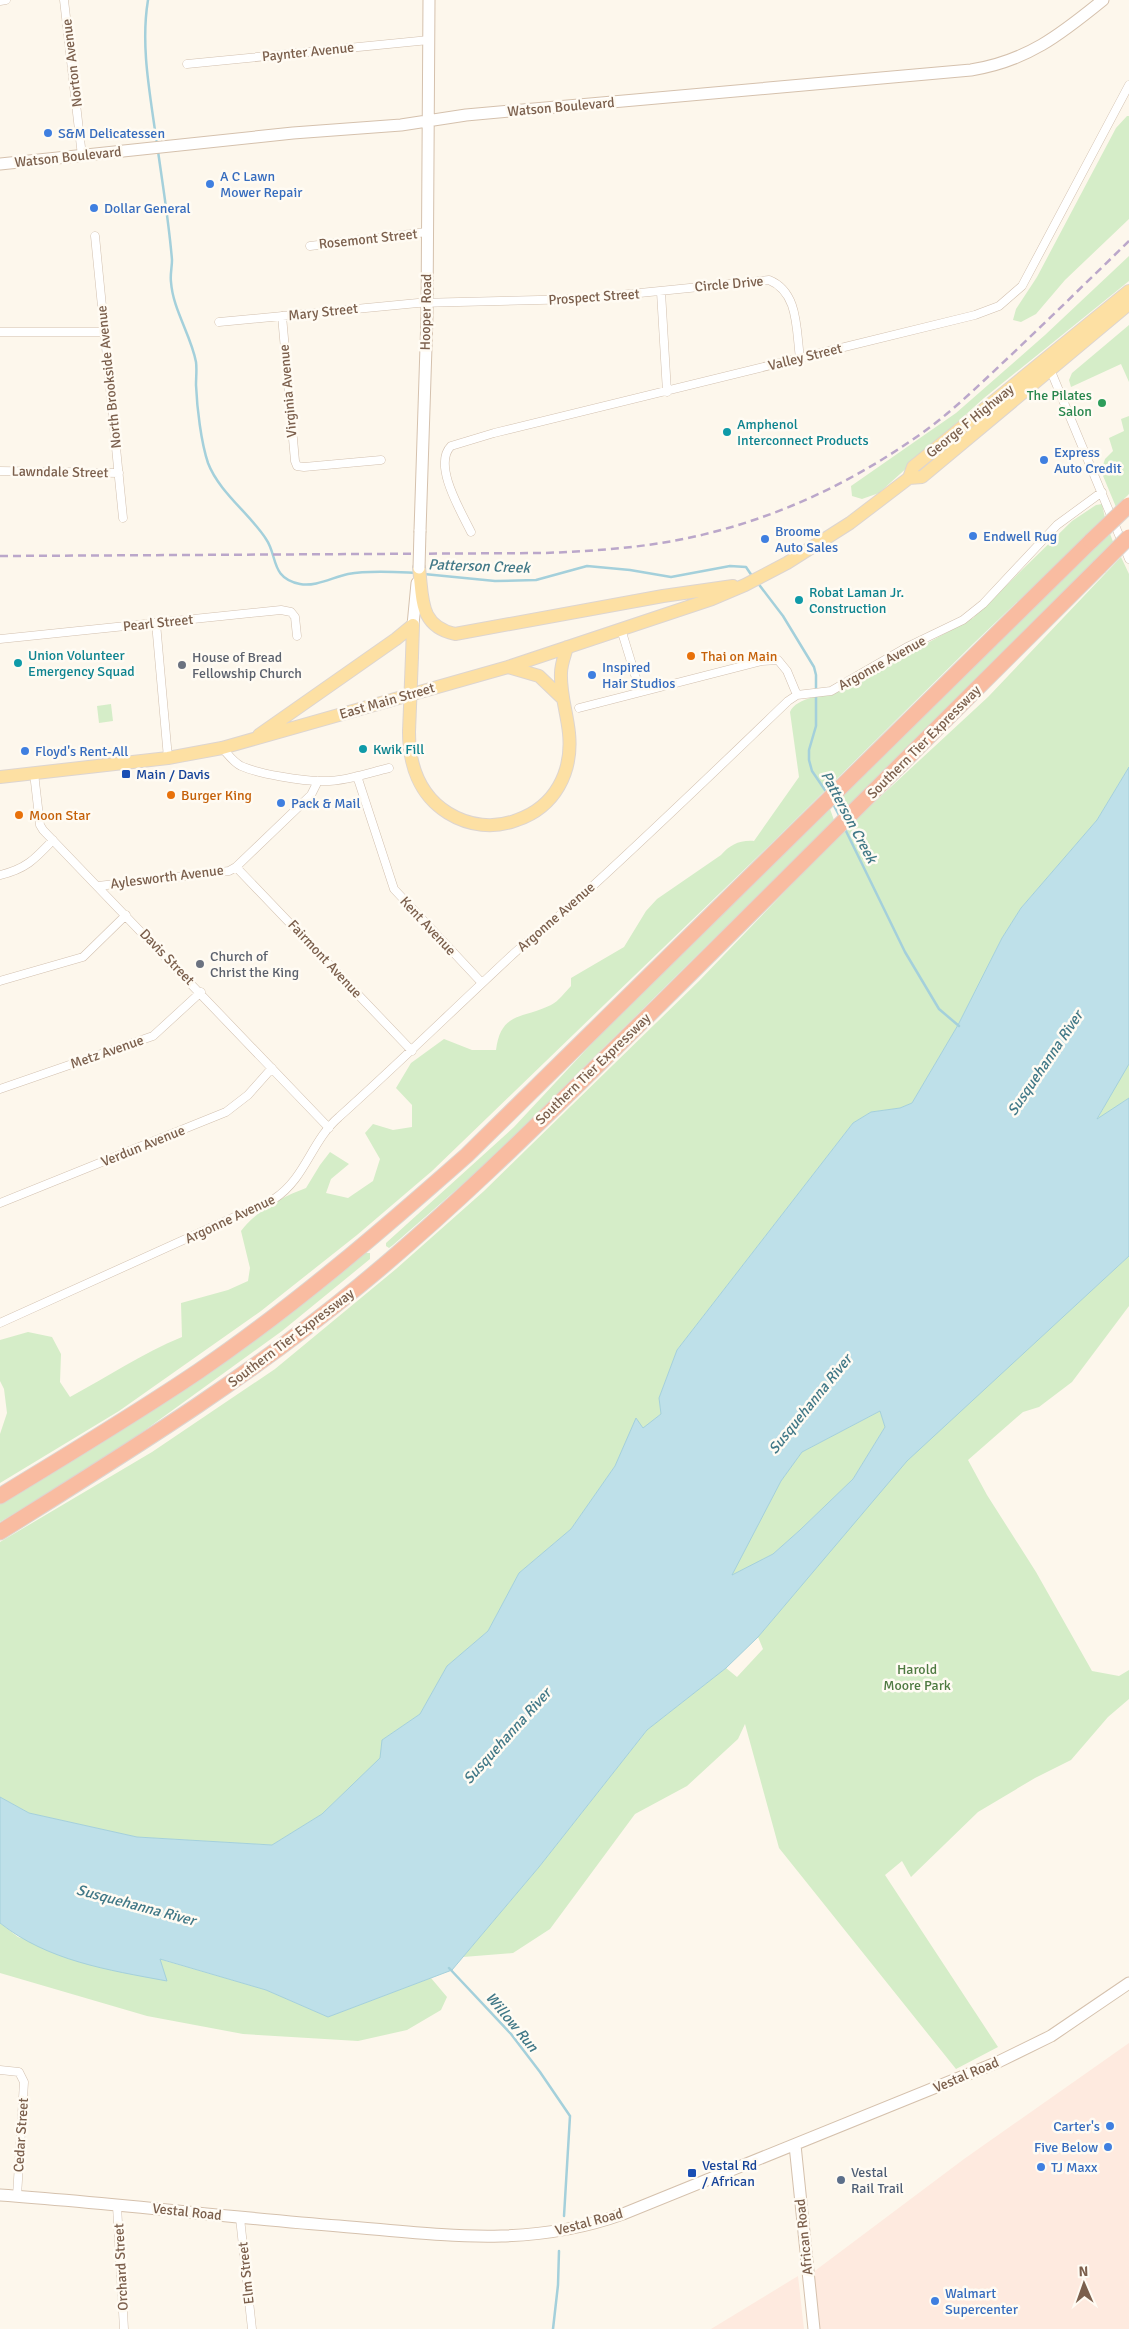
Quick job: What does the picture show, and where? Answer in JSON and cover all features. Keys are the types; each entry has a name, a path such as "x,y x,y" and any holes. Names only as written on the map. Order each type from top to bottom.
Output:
{"highway":[{"name":"Southern Tier Expressway","path":"0,1496 199,1371 312,1288 393,1221 474,1148 1129,505"},
{"name":"Southern Tier Expressway","path":"0,1532 198,1407 242,1377 360,1286 460,1198 838,829 1129,537"}],"main road":[{"name":"George F Highway","path":"762,576 787,563 850,523 909,478 914,467 1129,291"},
{"name":"George F Highway","path":"909,478 922,476 1129,304"},
{"path":"419,568 420,601 430,620 440,631 455,634 702,589 745,585"},
{"name":"East Main Street","path":"0,777 168,758 250,741 508,667 712,599 762,576"},
{"path":"413,625 409,732 410,758 416,776 428,795 437,804 459,819 478,825 490,826 523,818 542,807 560,785 567,768 570,746 560,672 567,647"},
{"path":"250,741 396,639 413,625"},
{"path":"508,667 539,676 562,698"}],"street":[{"path":"0,1 6,0"},
{"name":"Norton Avenue","path":"64,0 82,156"},
{"name":"Hooper Road","path":"419,568 427,303 429,0"},
{"name":"Watson Boulevard","path":"0,164 427,121 466,115 984,68 1009,61 1036,50 1062,33 1103,0"},
{"name":"Paynter Avenue","path":"187,64 429,40"},
{"name":"Valley Street","path":"471,532 448,483 445,456 446,451 451,446 494,433 975,315 999,306 1012,297 1022,286 1129,85"},
{"name":"Rosemont Street","path":"310,246 427,232"},
{"name":"North Brookside Avenue","path":"95,236 124,518"},
{"name":"Circle Drive","path":"661,292 761,280 779,284 789,295 794,312 800,358"},
{"path":"661,292 667,392"},
{"name":"Prospect Street","path":"427,303 580,299 661,292"},
{"name":"Mary Street","path":"219,322 427,303"},
{"name":"Virginia Avenue","path":"282,316 295,461 298,466 381,460"},
{"path":"0,332 105,332"},
{"path":"1050,369 1129,559"},
{"name":"Lawndale Street","path":"0,471 119,472"},
{"name":"Argonne Avenue","path":"0,1323 274,1200 287,1191 298,1179 328,1128 512,955 573,904 788,701 798,695 831,692 910,646 963,620 983,604 1057,525 1102,492"},
{"path":"413,625 420,601"},
{"name":"Pearl Street","path":"0,639 281,610 291,612 295,617 297,636"},
{"path":"156,623 168,758"},
{"path":"621,629 640,691"},
{"path":"579,708 640,691 762,661 774,660 781,663 787,671 798,695"},
{"path":"222,748 234,761 242,766 264,772 318,781 356,776 389,768"},
{"name":"Davis Street","path":"34,773 40,826 201,992 328,1128"},
{"name":"Kent Avenue","path":"356,776 394,889 482,983"},
{"path":"236,868 311,795 318,781"},
{"path":"0,875 16,872 28,865 53,840"},
{"name":"Aylesworth Avenue","path":"98,886 229,871 236,868"},
{"name":"Fairmont Avenue","path":"236,868 412,1051"},
{"path":"0,981 83,957 126,914"},
{"name":"Metz Avenue","path":"0,1089 153,1036 201,992"},
{"name":"Verdun Avenue","path":"0,1203 226,1112 248,1095 272,1068"},
{"name":"Vestal Road","path":"0,2194 240,2218 484,2237 556,2233 605,2220 795,2145 1036,2045 1070,2025 1129,1984"},
{"name":"Cedar Street","path":"0,2070 12,2070 22,2075 24,2082 17,2196"},
{"name":"African Road","path":"795,2145 814,2329"},
{"name":"Orchard Street","path":"117,2206 124,2329"},
{"name":"Elm Street","path":"240,2218 252,2329"}],"shaded area":[{"path":"1129,2043 1129,2329 814,2329 808,2276 964,2159"},
{"path":"798,2276 804,2329 711,2329"}],"green space":[{"path":"1129,116 1129,219 1065,280 1036,314 1021,322 1013,320 1016,309 1037,277 1116,128"},
{"path":"1129,256 1129,281 984,398 879,493 862,499 852,496 851,486 956,413 1045,335"},
{"path":"1129,325 1129,382 1121,364 1071,387 1069,380 1072,373"},
{"path":"1129,416 1129,494 1116,507 1101,471 1105,459 1113,451 1109,438 1124,431 1121,419"},
{"path":"1102,504 1105,518 974,643 775,840 432,1171 357,1235 261,1311 119,1411 0,1483 0,1434 7,1413 4,1389 0,1381 0,1340 28,1332 52,1337 61,1354 60,1382 70,1397 139,1358 182,1337 181,1303 228,1290 248,1281 250,1268 241,1231 247,1223 270,1205 306,1188 330,1152 349,1164 331,1179 326,1193 348,1198 373,1181 380,1159 365,1133 373,1124 393,1130 412,1127 412,1105 396,1088 411,1063 444,1039 472,1050 496,1050 499,1037 508,1022 554,1003 571,986 571,978 624,947 646,911 657,899 731,846 739,842 754,841 799,777 790,712 793,707 813,697 842,690 973,618 1072,521 1096,505"},
{"path":"1109,531 1115,547 847,808 842,797"},
{"path":"1121,557 1129,574 1129,767 1097,820 1021,908 1002,938 958,1025 912,1103 900,1108 871,1112 853,1123 677,1350 659,1398 661,1414 643,1429 636,1419 615,1466 571,1529 519,1573 488,1631 447,1666 420,1714 382,1740 381,1758 322,1814 272,1845 137,1837 29,1813 0,1797 0,1542 152,1452 275,1369 396,1269 484,1191 699,981 840,834 988,697"},
{"path":"111,704 113,721 99,723 97,706"},
{"path":"830,809 834,820 488,1162 393,1245 389,1248 386,1246 386,1243 514,1127 596,1039"},
{"path":"1129,1064 1129,1098 1097,1120 1127,1065"},
{"path":"364,1253 370,1253 370,1259 282,1331 101,1462 0,1522 0,1502"},
{"name":"Harold Moore Park","path":"1129,1256 1129,1306 1072,1382 1039,1407 1023,1412 968,1460 987,1495 1036,1572 1092,1671 1119,1676 1129,1670 1129,1699 1108,1717 1071,1760 1035,1778 978,1812 911,1877 902,1861 885,1875 998,2047 956,2069 779,1848 745,1724 738,1739 687,1786 635,1814 550,1929 513,1953 463,1957 539,1867 647,1730 726,1668 737,1677 763,1649 758,1637 906,1461"},
{"path":"880,1411 885,1427 853,1479 773,1554 731,1576 781,1481 802,1452"},
{"path":"0,1923 18,1937 166,1981 159,1959 266,1990 328,2017 431,1978 447,1997 441,2010 407,2030 358,2041 243,2034 147,2016 0,1973"}],"water":[{"name":"Susquehanna River","path":"1129,767 1129,1064 1097,1119 1129,1098 1129,1256 907,1461 758,1637 726,1668 647,1730 539,1867 452,1970 328,2017 266,1990 160,1959 167,1981 79,1962 38,1947 0,1923 0,1797 29,1813 137,1837 272,1845 322,1814 380,1758 382,1740 420,1714 447,1666 488,1631 519,1573 571,1529 615,1466 636,1418 643,1428 661,1414 659,1398 677,1350 853,1123 871,1112 900,1108 912,1103 958,1025 1002,938 1021,908 1097,820","holes":["880,1411 885,1427 853,1479 773,1554 732,1575 781,1481 802,1452"]}],"waterway":[{"name":"Patterson Creek","path":"148,0 145,36 146,55 157,145"},
{"name":"Patterson Creek","path":"158,151 171,246 172,292 194,352 203,445 208,463 219,484 266,539 279,572 290,581 306,585 356,573 416,573"},
{"name":"Patterson Creek","path":"424,574 495,581 536,580 587,566 630,570 671,577 730,566 746,567 752,576"},
{"name":"Patterson Creek","path":"757,582 783,616 814,667 816,675 816,726 809,750 809,760 812,771 827,793"},
{"name":"Patterson Creek","path":"832,802 840,817"},
{"name":"Patterson Creek","path":"845,829 905,952 939,1009 959,1026"},
{"name":"Willow Run","path":"449,1968 511,2034 570,2116 564,2216"},
{"name":"Willow Run","path":"553,2329 558,2285 559,2251"}],"railway":[{"path":"0,556 545,553 635,547 718,531 777,512 806,500 862,471 915,438 940,420 975,389 1129,241"}],"place":[{"name":"S&M Delicatessen","path":"48,133"},
{"name":"A C Lawn Mower Repair","path":"210,184"},
{"name":"Dollar General","path":"94,208"},
{"name":"The Pilates Salon","path":"1102,403"},
{"name":"Amphenol Interconnect Products","path":"727,432"},
{"name":"Express Auto Credit","path":"1044,460"},
{"name":"Endwell Rug","path":"973,536"},
{"name":"Broome Auto Sales","path":"765,539"},
{"name":"Robat Laman Jr. Construction","path":"799,600"},
{"name":"Thai on Main","path":"691,656"},
{"name":"Union Volunteer Emergency Squad","path":"18,663"},
{"name":"House of Bread Fellowship Church","path":"182,665"},
{"name":"Inspired Hair Studios","path":"592,675"},
{"name":"Kwik Fill","path":"363,749"},
{"name":"Floyd's Rent-All","path":"25,751"},
{"name":"Main / Davis","path":"126,774"},
{"name":"Burger King","path":"171,795"},
{"name":"Pack & Mail","path":"281,803"},
{"name":"Moon Star","path":"19,815"},
{"name":"Church of Christ the King","path":"200,964"},
{"name":"Carter's","path":"1110,2126"},
{"name":"Five Below","path":"1108,2147"},
{"name":"TJ Maxx","path":"1041,2167"},
{"name":"Vestal Rd / African","path":"692,2173"},
{"name":"Vestal Rail Trail","path":"841,2180"},
{"name":"Walmart Supercenter","path":"935,2301"}]}
